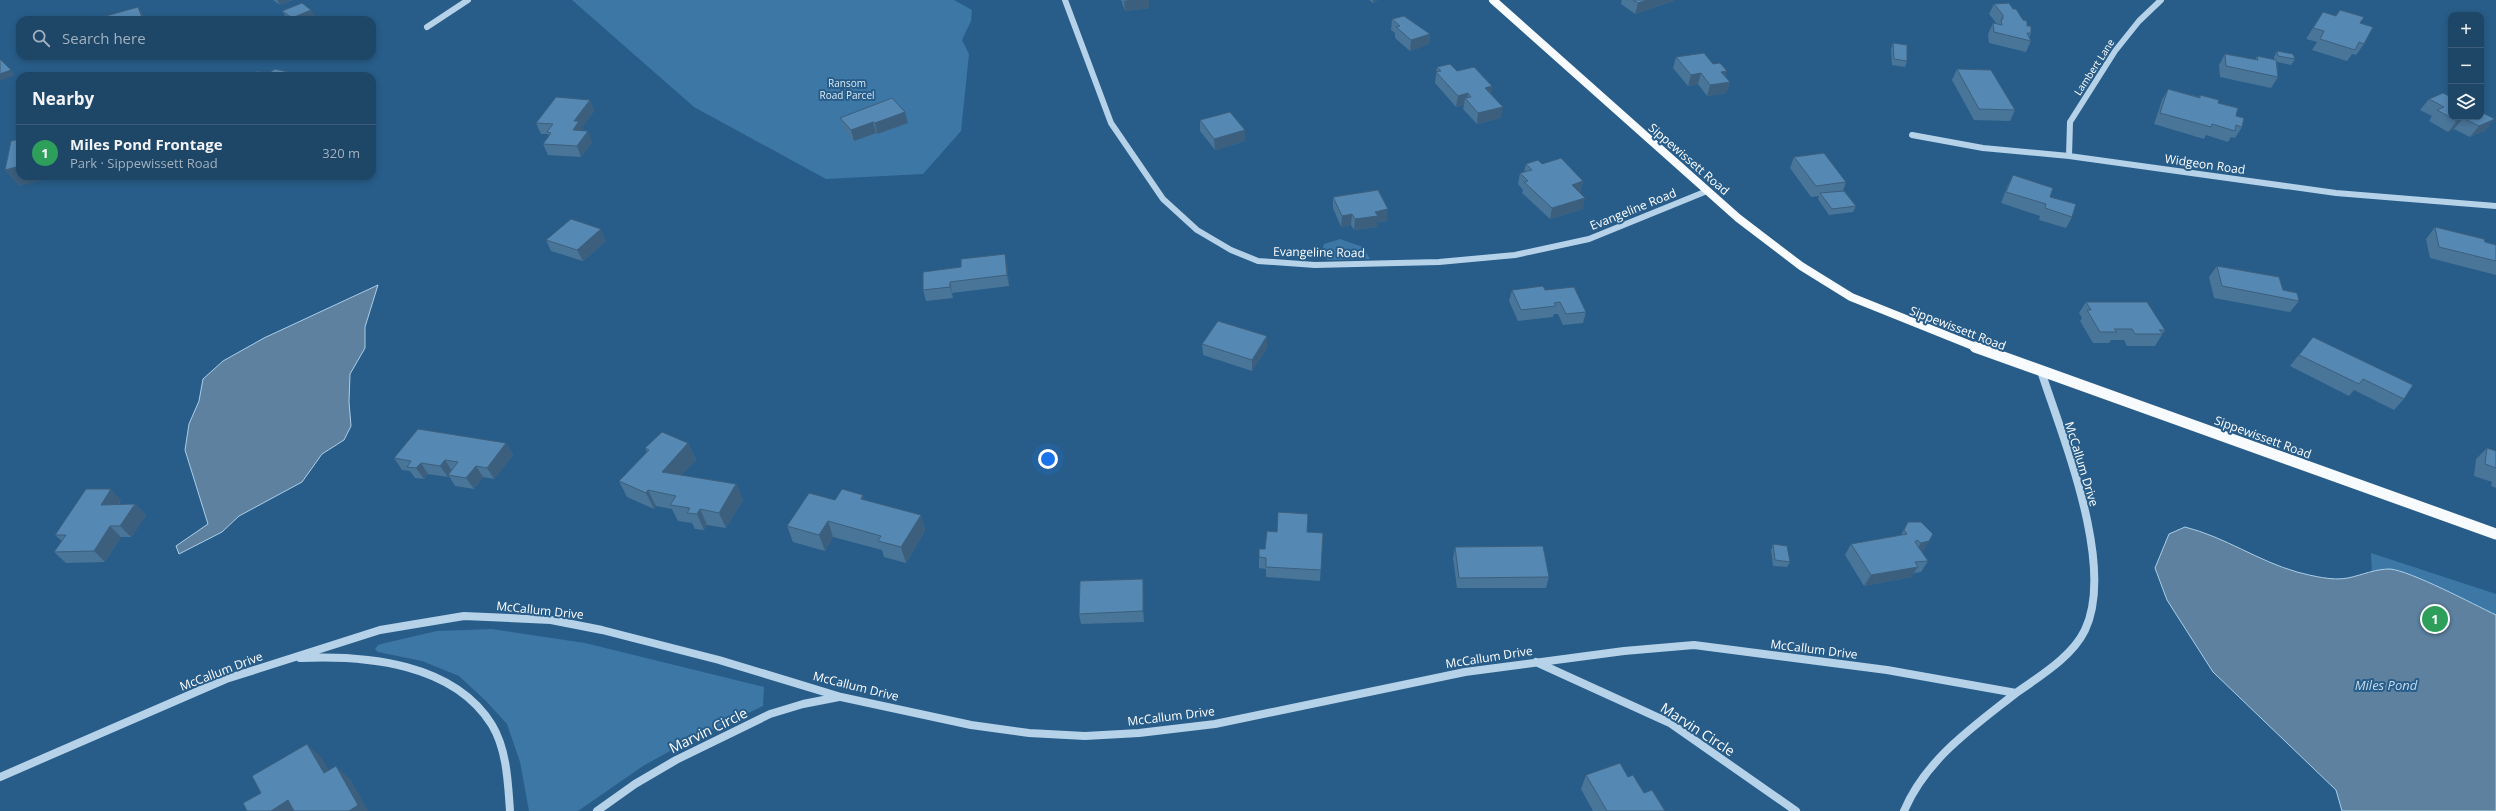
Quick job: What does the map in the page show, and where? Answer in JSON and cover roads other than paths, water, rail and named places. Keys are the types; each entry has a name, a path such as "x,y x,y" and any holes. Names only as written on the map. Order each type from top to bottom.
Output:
{"main road":[{"name":"Sippewissett Road","path":"1493,0 1707,191 1777,250 1851,297 1911,324 2496,534"}],"street":[{"path":"427,27 468,0"},
{"name":"Evangeline Road","path":"1065,0 1111,123 1163,199 1197,230 1231,250 1258,261 1286,264 1337,265 1445,262 1515,255 1589,239 1707,191"},
{"name":"Lambert Lane","path":"2069,156 2070,122 2115,51 2160,0"},
{"name":"Widgeon Road","path":"1912,135 1983,148 2069,156 2336,193 2496,206"},
{"name":"McCallum Drive","path":"0,777 226,679 380,630 464,616 498,616 551,620 602,630 720,660 841,697 971,725 1029,733 1085,736 1139,733 1215,724 1403,684 1536,662 1694,645 1887,670 2016,693 2066,654 2085,629 2095,603 2089,531 2080,488 2041,371"},
{"path":"287,659 332,655 365,658 432,677 452,687 472,702 491,724 499,741 507,769 510,811"},
{"name":"Marvin Circle","path":"1536,662 1670,723 1796,811"},
{"path":"1904,811 1907,802 1927,770 1957,741 2016,693"},
{"name":"Marvin Circle","path":"597,811 635,784 676,760 770,714 803,704 841,697"}],"water":[{"path":"378,285 365,327 365,348 350,374 349,402 351,426 344,440 322,454 302,482 239,516 222,532 179,554 176,546 208,524 185,450 189,424 199,401 203,379 223,361 264,338"},
{"name":"Miles Pond","path":"2185,527 2200,531 2269,562 2297,572 2316,576 2342,579 2384,569 2400,571 2458,596 2496,615 2496,811 2342,811 2336,790 2213,672 2167,600 2155,568 2169,534"}],"place":[{"name":"Miles Pond Frontage","path":"2435,619"}],"park label":[{"name":"Ransom Road Parcel","path":"847,88"}]}
